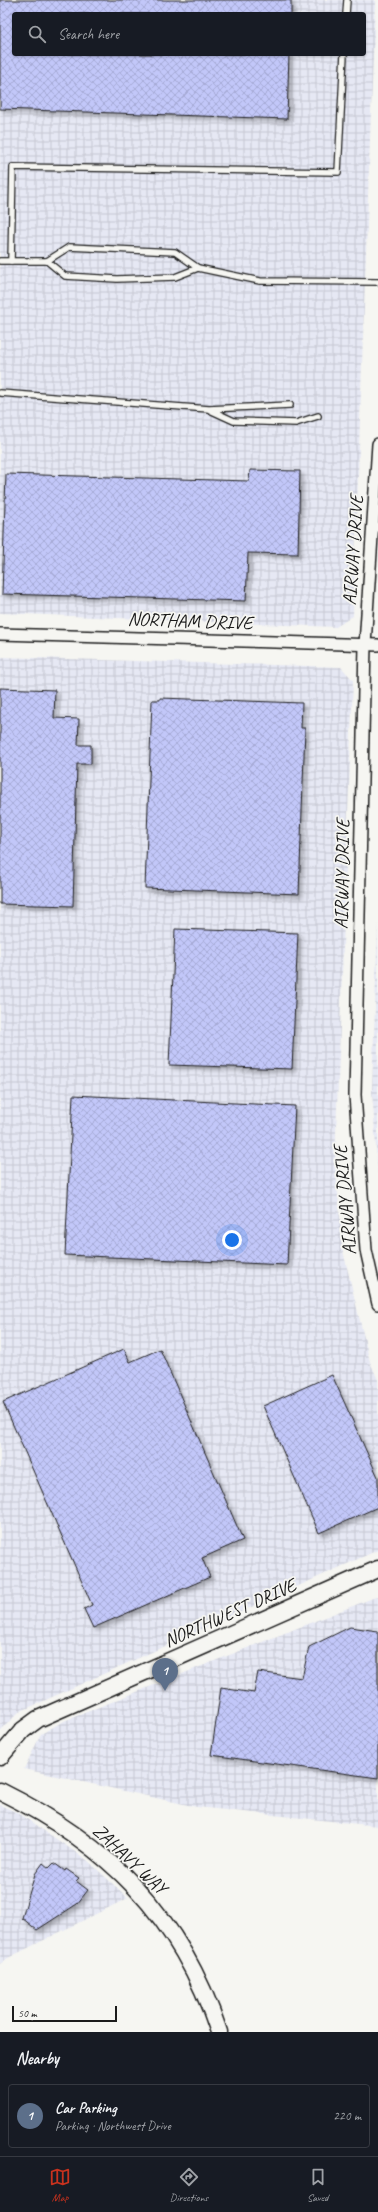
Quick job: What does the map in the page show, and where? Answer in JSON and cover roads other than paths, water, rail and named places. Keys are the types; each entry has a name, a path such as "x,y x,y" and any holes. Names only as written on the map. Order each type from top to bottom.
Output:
{"street":[{"name":"AIRWAY DRIVE","path":"378,444 365,644 355,1095 366,1250 378,1304"},
{"name":"NORTHAM DRIVE","path":"0,634 378,645"},
{"name":"NORTHWEST DRIVE","path":"0,1757 23,1730 38,1720 378,1569"},
{"name":"ZAHAVY WAY","path":"0,1791 71,1832 98,1852 139,1890 178,1940 207,1998 219,2032"}],"lane":[{"path":"346,12 347,0"},
{"path":"11,261 13,167 338,172 344,56"},
{"path":"0,261 47,261 69,247 168,251 175,252 198,268 260,281 378,282"},
{"path":"47,261 65,276 117,279 175,277 198,268"},
{"path":"0,393 209,409 290,405"},
{"path":"209,409 234,421 296,423 318,416"}],"place":[{"name":"Car Parking","path":"165,1691"}]}
